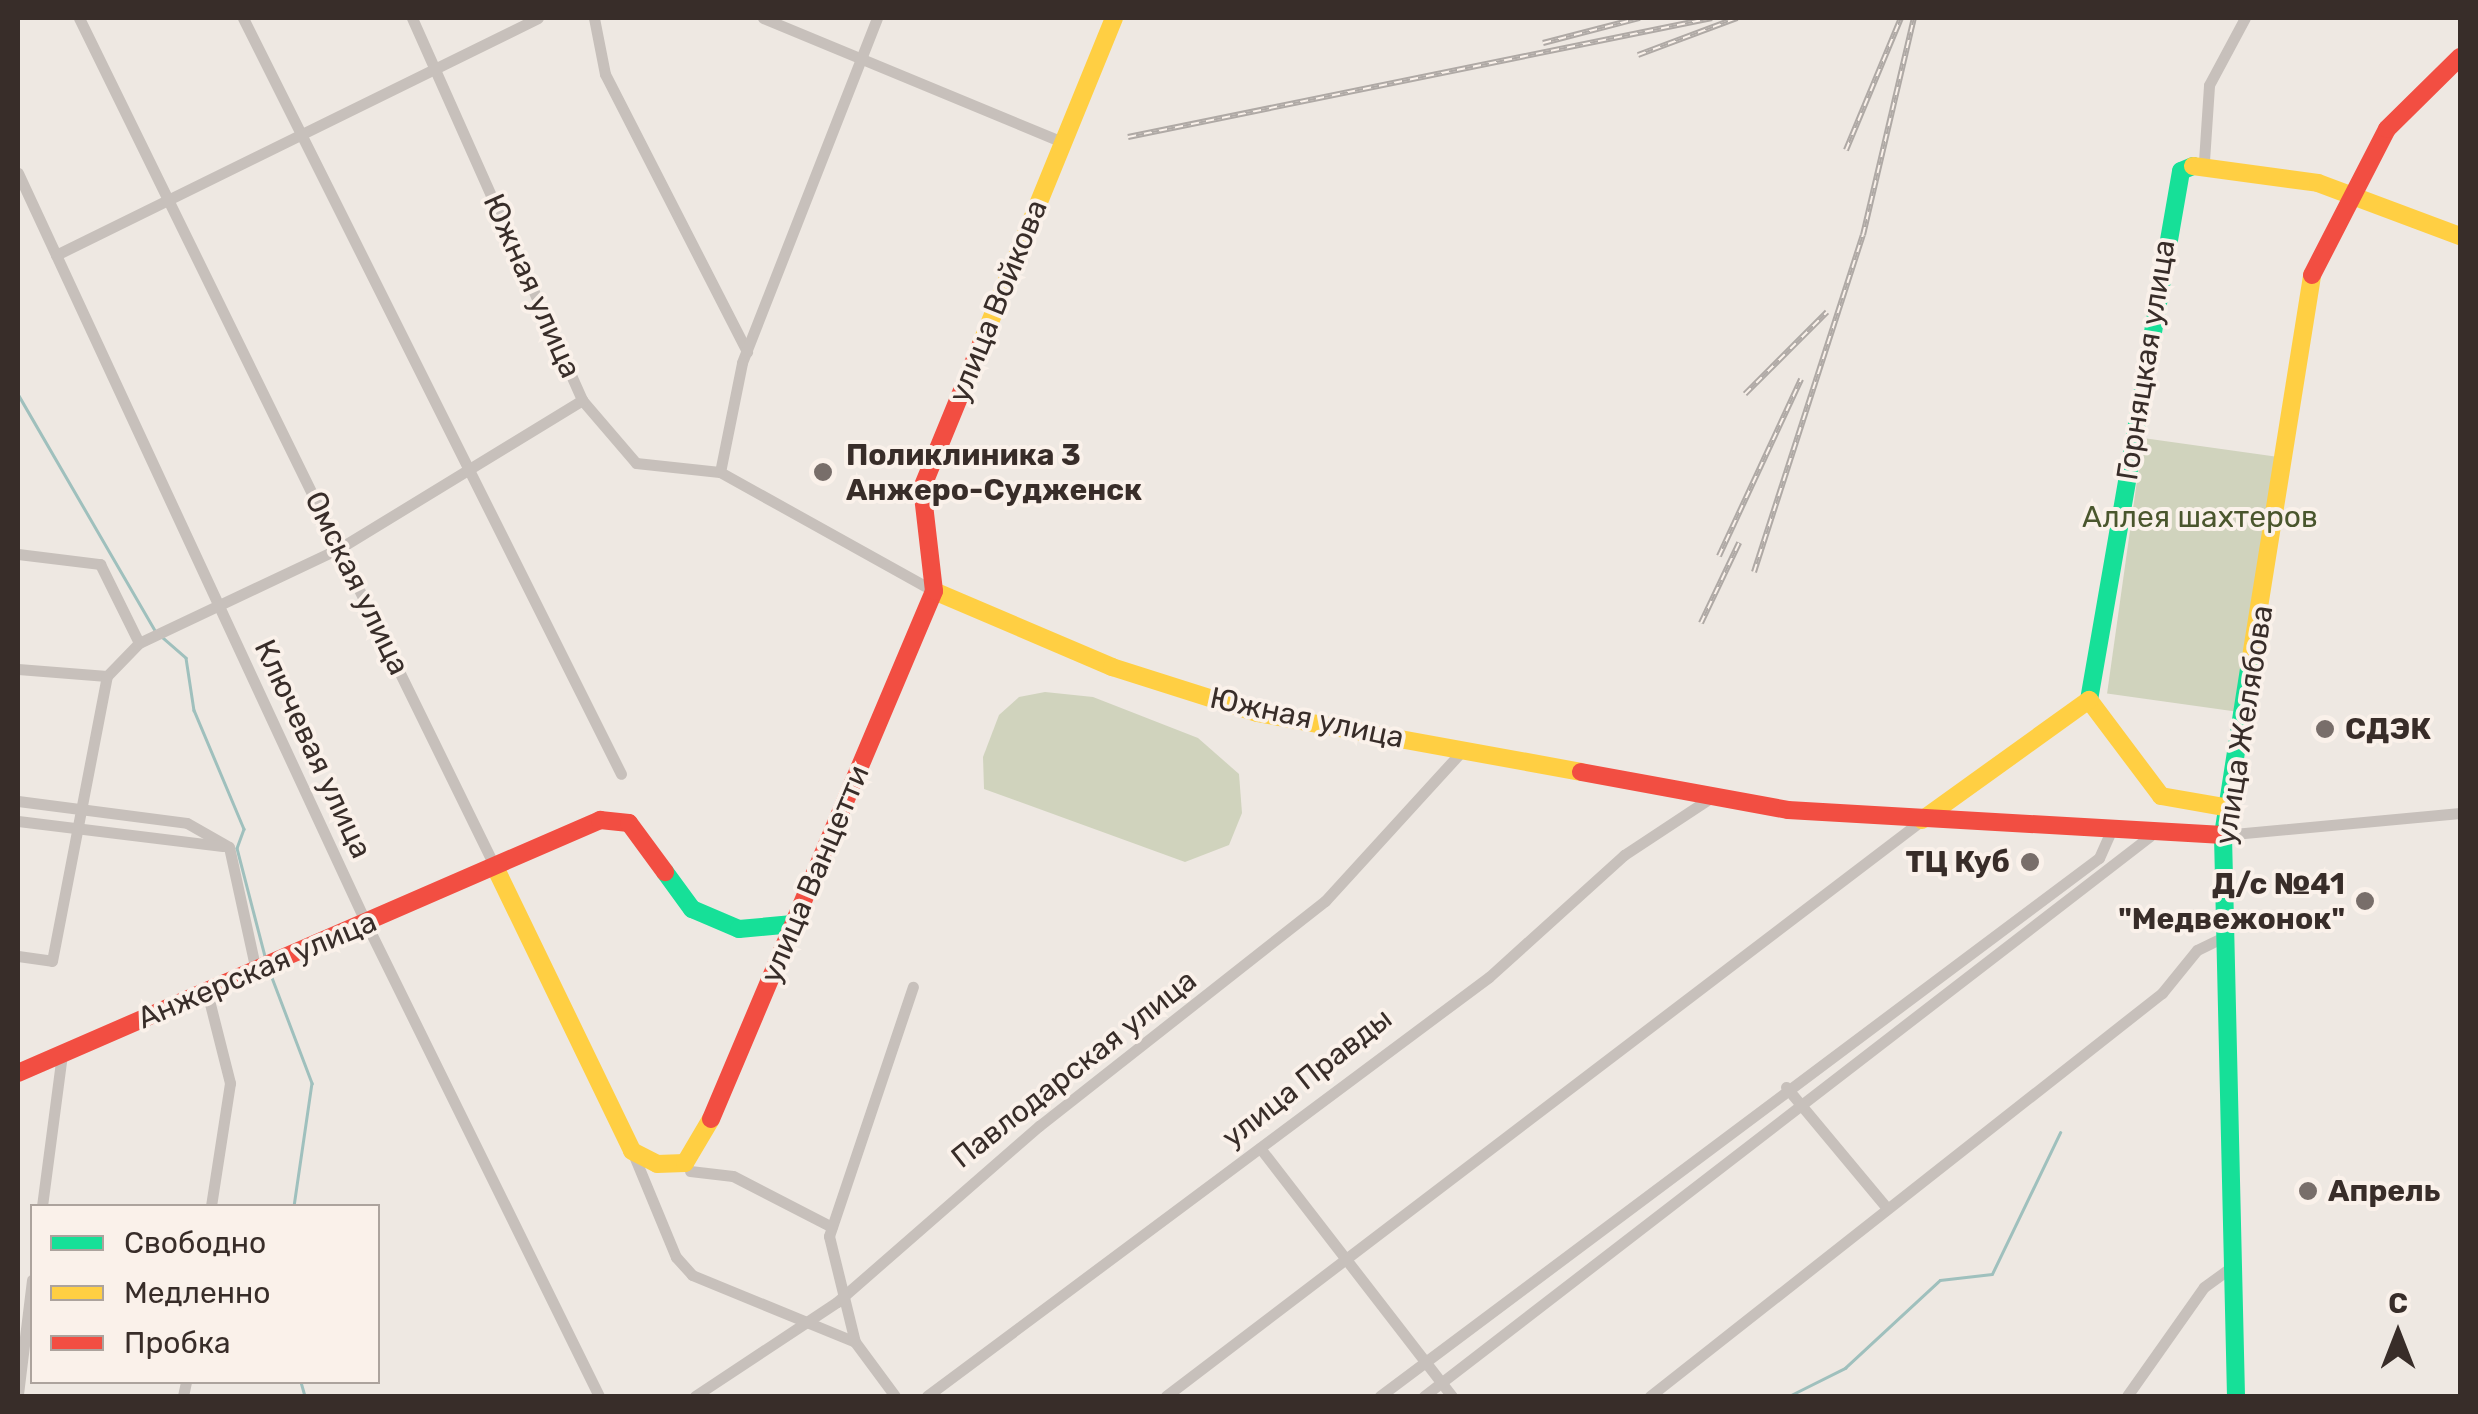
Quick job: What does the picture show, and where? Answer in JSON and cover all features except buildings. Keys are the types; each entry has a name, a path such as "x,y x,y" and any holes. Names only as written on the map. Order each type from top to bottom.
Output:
{"street":[{"name":"Омская улица","path":"79,18 173,198 495,866 632,1152 676,1257 692,1274 810,1318 855,1342"},
{"path":"243,18 621,774"},
{"name":"Южная улица","path":"412,18 582,400 636,463 720,472 836,530 934,591 1112,667 1258,713 1712,797 1922,820 2110,834 2223,835"},
{"path":"56,255 302,136 434,61 538,18"},
{"path":"594,18 605,74 746,352"},
{"path":"763,18 1063,142"},
{"path":"720,472 746,352 877,18"},
{"name":"улица Войкова","path":"934,591 922,488 1114,18"},
{"path":"2245,18 2209,85 2204,161 2360,192 2460,236"},
{"name":"улица Желябова","path":"2236,1396 2223,835 2314,260 2320,236 2360,192 2387,129 2460,57"},
{"name":"Горняцкая улица","path":"2089,700 2171,197 2181,172 2204,161"},
{"name":"Ключевая улица","path":"18,173 366,923 599,1396"},
{"path":"18,956 52,961 107,676 139,643 340,548 469,464 582,400"},
{"path":"18,554 100,564 139,643"},
{"name":"улица Ванцетти","path":"691,1163 934,591"},
{"path":"18,669 107,676"},
{"path":"1166,1396 1922,820 2020,741 2089,700 2161,796 2229,808"},
{"name":"Павлодарская улица","path":"695,1396 810,1318 1325,902 1462,751"},
{"name":"улица Правды","path":"927,1396 1489,977 1624,855 1712,797"},
{"path":"18,801 187,823 229,847 256,972"},
{"path":"2223,835 2460,812"},
{"name":"Анжерская улица","path":"18,1072 600,820 628,823 692,909 739,929 792,924"},
{"path":"18,821 229,847"},
{"path":"1380,1396 1786,1088 2099,858 2110,834"},
{"path":"1424,1396 1805,1110 2150,836"},
{"path":"1650,1396 1885,1206 2162,993 2197,950 2228,935"},
{"path":"896,1396 855,1342 841,1290 832,1227 914,987"},
{"path":"207,992 230,1083 211,1204"},
{"path":"42,1204 62,1054"},
{"path":"1786,1088 1885,1206"},
{"path":"1260,1148 1350,1257 1452,1396"},
{"path":"632,1152 657,1164 691,1163 734,1176 832,1227"},
{"path":"2127,1396 2204,1287 2232,1268"},
{"path":"18,1394 30,1296"}],"green space":[{"name":"Аллея шахтеров","path":"2143,438 2277,457 2241,712 2107,693"},
{"path":"1045,692 1093,697 1198,738 1239,774 1242,813 1229,845 1185,862 984,789 983,757 999,715 1019,697"}],"waterway":[{"path":"18,394 155,630"},
{"path":"161,636 186,658 194,710 244,829 237,848 265,956"},
{"path":"271,975 312,1083 294,1204"},
{"path":"1789,1396 1845,1368 1940,1280 1992,1274 2060,1133"},
{"path":"302,1384 305,1396"}],"railway":[{"path":"1543,43 1640,18"},
{"path":"1128,137 1712,18"},
{"path":"1638,55 1737,18"},
{"path":"1846,150 1901,18"},
{"path":"1754,572 1863,235 1914,18"},
{"path":"1745,394 1827,312"},
{"path":"1719,556 1801,379"},
{"path":"1701,623 1739,543"}],"traffic: fast":[{"path":"2089,700 2181,171 2193,166"},
{"path":"2236,1396 2223,835 2251,657"},
{"path":"665,872 692,909 739,929 793,924"}],"traffic: slow":[{"path":"981,344 1114,18"},
{"path":"2193,166 2318,183 2460,236"},
{"path":"2251,657 2312,275"},
{"path":"934,591 1112,667 1257,713 1581,772"},
{"path":"2089,700 2161,796 2229,808"},
{"path":"1922,820 2089,700"},
{"path":"495,867 632,1151 657,1164 685,1163 711,1119"}],"traffic: jam":[{"path":"2312,275 2387,129 2460,57"},
{"path":"711,1119 934,591 922,488 981,344"},
{"path":"1581,772 1788,810 2223,835"},
{"path":"18,1073 600,820 629,823 665,872"}],"place":[{"name":"Поликлиника 3 Анжеро-Судженск","path":"823,472"},
{"name":"СДЭК","path":"2325,729"},
{"name":"ТЦ Куб","path":"2030,862"},
{"name":"Д/с №41 \"Медвежонок\"","path":"2365,901"},
{"name":"Апрель","path":"2308,1191"}]}
